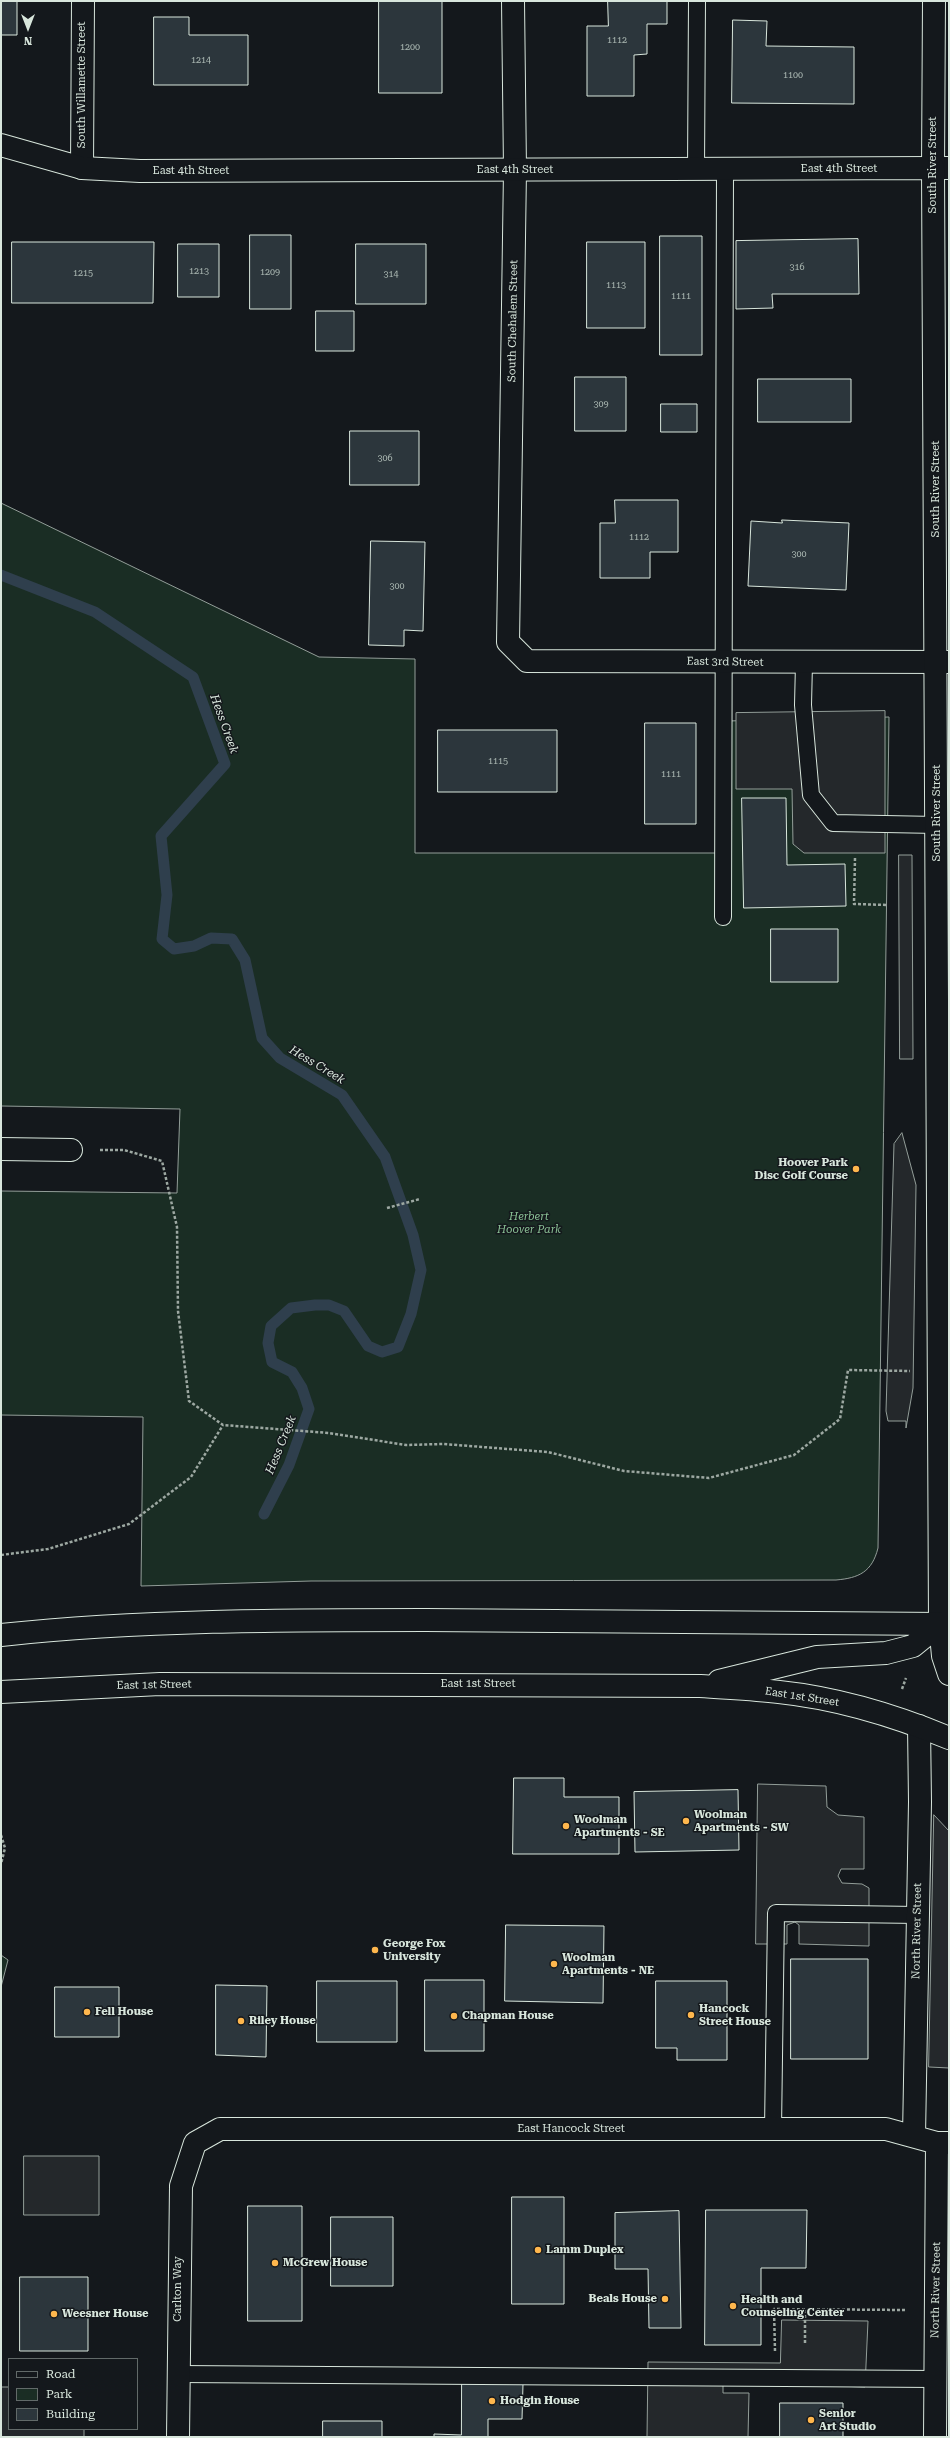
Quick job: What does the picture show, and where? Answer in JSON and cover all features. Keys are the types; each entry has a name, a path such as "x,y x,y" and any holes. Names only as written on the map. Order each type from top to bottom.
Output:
{"main road":[{"name":"South Willamette Street","path":"82,168 83,1"},
{"name":"South Chehalem Street","path":"508,642 515,170 514,1"},
{"name":"South River Street","path":"934,1 941,168 943,662 938,825 944,1153 945,1624 943,1656 949,1674"},
{"name":"East 4th Street","path":"1,145 82,168 140,171 941,168"},
{"name":"East 3rd Street","path":"508,642 527,661 804,663 943,662"},
{"path":"1,1149 71,1150"},
{"path":"1,1635 154,1624 295,1620 554,1620 945,1624"},
{"path":"700,1686 817,1657 886,1653 913,1646 945,1624"},
{"name":"East 1st Street","path":"1,1692 160,1684 700,1686 780,1692 847,1705 919,1726 949,1738"},
{"name":"North River Street","path":"914,2136 918,1914 919,1726"},
{"name":"East Hancock Street","path":"195,2143 220,2129 886,2129 943,2143"},
{"name":"Carlton Way","path":"178,2437 180,2186 195,2143"},
{"name":"North River Street","path":"934,2437 935,2379 942,2338 943,2143"}],"lane":[{"path":"696,169 697,1"},
{"path":"723,917 725,169"},
{"path":"804,663 803,705 812,795 833,824 938,825"},
{"path":"773,2129 776,1913 918,1914"},
{"path":"178,2374 935,2379"}],"path":[{"path":"855,858 854,904 888,905"},
{"path":"71,1150 124,1150 162,1162 177,1227 178,1311 189,1401 223,1425 329,1433 406,1445 443,1444 548,1452 624,1471 709,1478 794,1455 840,1420 848,1370 884,1370"},
{"path":"387,1208 420,1199"},
{"path":"1,1555 48,1549 129,1524 191,1477 223,1425"},
{"path":"1,1835 5,1848 1,1864"},
{"path":"775,2355 774,2309 910,2310"},
{"path":"805,2310 805,2344"}],"green space":[{"name":"Herbert Hoover Park","path":"1,503 319,657 415,659 415,853 728,853 727,721 889,717 878,1548 872,1563 868,1568 851,1578 836,1580 311,1581 141,1586 143,1417 1,1415 1,1191 177,1193 180,1109 1,1106"},
{"path":"1,1955 8,1960 1,1987"}],"shaded area":[{"path":"885,711 885,853 804,853 793,844 792,789 736,789 736,713"},
{"path":"899,855 912,855 913,1059 900,1059"},
{"path":"902,1133 916,1185 913,1388 906,1428 906,1421 888,1421 886,1411 894,1144"},
{"path":"758,1784 826,1786 827,1807 838,1815 864,1817 864,1869 841,1869 838,1876 842,1883 862,1884 869,1888 869,1946 799,1944 799,1925 795,1922 787,1925 787,1944 756,1944"},
{"path":"934,1815 949,1831 949,2068 929,2067"},
{"path":"24,2156 99,2156 99,2215 24,2215"},
{"path":"782,2320 868,2321 865,2387 723,2382 723,2393 749,2393 748,2437 647,2437 648,2362 780,2363"},
{"path":"1,2387 8,2387 8,2430 84,2430 84,2437 1,2437"}],"building":[{"path":"1,1 17,1 17,35 1,35"},
{"path":"379,1 442,1 442,93 379,93"},
{"path":"608,1 667,1 667,24 647,24 647,54 634,55 634,96 587,96 587,26 608,26"},
{"path":"154,17 189,17 189,35 248,35 248,85 154,85"},
{"path":"733,20 767,21 766,46 854,47 854,104 732,103"},
{"path":"250,235 291,235 291,309 250,309"},
{"path":"660,236 702,236 702,355 660,355"},
{"path":"858,239 859,294 772,294 773,308 736,309 736,241"},
{"path":"12,242 154,242 153,303 12,303"},
{"path":"587,242 645,242 645,328 587,328"},
{"path":"178,244 219,244 219,297 178,297"},
{"path":"356,244 426,244 426,304 356,304"},
{"path":"316,311 354,311 354,351 316,351"},
{"path":"575,377 626,377 626,431 575,431"},
{"path":"758,379 851,379 851,422 758,422"},
{"path":"661,404 697,404 697,432 661,432"},
{"path":"350,431 419,431 419,485 350,485"},
{"path":"615,500 678,500 678,552 650,552 650,578 600,578 600,523 615,523"},
{"path":"782,520 849,523 846,590 748,586 751,521 782,523"},
{"path":"371,541 425,542 423,631 404,630 404,646 369,645"},
{"path":"645,723 696,723 696,824 645,824"},
{"path":"438,730 557,730 557,792 438,792"},
{"path":"742,798 786,798 787,865 845,864 846,906 744,908"},
{"path":"771,929 838,929 838,982 771,982"},
{"name":"Woolman Apartments - SE","path":"514,1778 564,1778 564,1797 619,1797 619,1854 513,1854"},
{"name":"Woolman Apartments - SW","path":"738,1790 739,1850 635,1852 634,1792"},
{"name":"Woolman Apartments - NE","path":"506,1925 604,1926 603,2003 505,2001"},
{"path":"791,1959 868,1959 868,2059 791,2059"},
{"name":"Chapman House","path":"425,1980 484,1980 484,2051 425,2051"},
{"path":"317,1981 397,1981 397,2042 317,2042"},
{"name":"Hancock Street House","path":"656,1981 727,1981 727,2060 677,2060 677,2048 656,2048"},
{"name":"Riley House","path":"216,1985 267,1986 266,2057 216,2055"},
{"name":"Fell House","path":"55,1987 119,1987 119,2037 55,2037"},
{"name":"Lamm Duplex","path":"512,2197 564,2197 564,2304 512,2304"},
{"name":"McGrew House","path":"248,2206 302,2206 302,2321 248,2321"},
{"name":"Health and Counseling Center","path":"706,2210 807,2210 806,2268 761,2268 761,2345 705,2345"},
{"name":"Beals House","path":"679,2211 681,2328 649,2328 648,2269 615,2269 615,2213"},
{"path":"331,2217 393,2217 393,2286 331,2286"},
{"name":"Weesner House","path":"20,2277 88,2277 88,2351 20,2351"},
{"name":"Hodgin House","path":"462,2383 523,2384 522,2419 488,2419 488,2437 434,2437 434,2434 461,2435"},
{"name":"Senior Art Studio","path":"780,2403 843,2403 843,2437 780,2437"},
{"path":"323,2421 382,2421 382,2437 323,2437"}],"waterway":[{"name":"Hess Creek","path":"1,575 95,612 193,677 225,764 161,836 167,895 162,939 174,949 194,946 211,938 232,939 245,960 262,1038 280,1058 342,1095 385,1157 413,1235 421,1270 411,1314 398,1347 382,1352 368,1346 344,1311 329,1305 291,1308 271,1326 268,1343 272,1362 292,1372 302,1388 309,1409 289,1465 264,1514"}],"place":[{"name":"Hoover Park Disc Golf Course","path":"856,1169"},
{"name":"Woolman Apartments - SW","path":"686,1821"},
{"name":"Woolman Apartments - SE","path":"566,1826"},
{"name":"George Fox University","path":"375,1950"},
{"name":"Woolman Apartments - NE","path":"554,1964"},
{"name":"Fell House","path":"87,2012"},
{"name":"Hancock Street House","path":"691,2015"},
{"name":"Chapman House","path":"454,2016"},
{"name":"Riley House","path":"241,2021"},
{"name":"Lamm Duplex","path":"538,2250"},
{"name":"McGrew House","path":"275,2263"},
{"name":"Beals House","path":"665,2299"},
{"name":"Health and Counseling Center","path":"733,2306"},
{"name":"Weesner House","path":"54,2314"},
{"name":"Hodgin House","path":"492,2401"},
{"name":"Senior Art Studio","path":"811,2420"}]}
